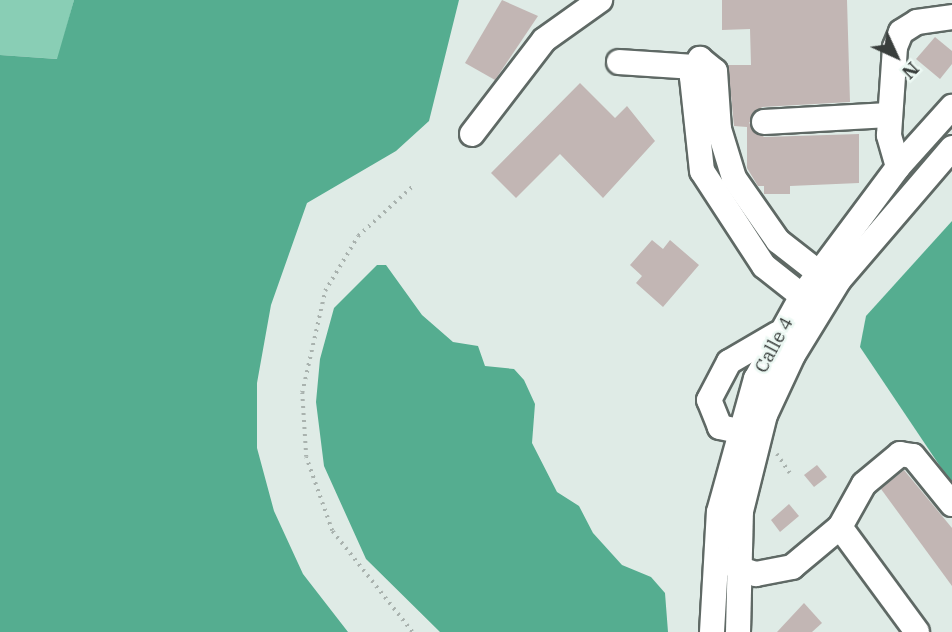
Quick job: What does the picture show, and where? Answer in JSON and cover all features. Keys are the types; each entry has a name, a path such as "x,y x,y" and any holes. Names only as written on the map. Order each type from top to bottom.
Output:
{"lane":[{"path":"472,134 544,40 600,0"},
{"path":"898,167 889,115 895,47 901,32 917,22 952,17"},
{"path":"619,62 694,67 704,59 715,71 719,130 734,178 778,241 819,273"},
{"path":"694,67 702,171 764,266 802,296"},
{"name":"Calle 4","path":"766,384 777,334 802,296 898,167 952,107"},
{"path":"764,122 889,115"},
{"path":"712,632 719,512 766,384 838,280 952,148"},
{"path":"748,434 715,422 709,400 714,383 750,345 777,334"},
{"path":"738,632 737,568 748,434"},
{"path":"737,568 756,574 792,567 839,527 864,484 900,454 913,456 952,505"},
{"path":"839,527 917,632"}],"path":[{"path":"412,632 332,531 306,457 302,393 325,291 358,236 413,186"}],"shaded area":[{"path":"0,0 74,0 58,59 0,55"},
{"path":"74,0 459,0 429,121 396,151 307,203 271,305 257,383 257,448 274,511 303,574 348,632 0,632 0,55 57,59"},
{"path":"952,221 952,484 860,347 866,316"},
{"path":"377,265 386,265 422,315 453,342 478,346 485,366 514,369 524,380 535,404 532,443 557,492 579,506 593,533 622,565 651,577 665,593 668,632 440,632 366,559 324,466 316,402 320,359 334,308"}],"building":[{"path":"502,0 538,16 495,80 465,63"},
{"path":"722,0 847,0 850,102 762,107 749,123 764,137 859,134 859,183 790,186 790,194 764,194 764,186 758,186 747,168 747,127 734,126 728,65 751,65 750,29 722,30"},
{"path":"935,37 952,51 952,64 940,79 916,59"},
{"path":"580,83 615,118 627,106 655,141 603,198 560,154 516,198 491,173"},
{"path":"652,240 663,249 670,240 699,265 663,307 636,283 642,276 630,265"},
{"path":"817,465 827,477 814,487 804,475"},
{"path":"904,470 952,528 952,586 881,489"},
{"path":"789,504 799,516 780,532 771,520"},
{"path":"804,603 822,623 812,632 777,632"}]}
